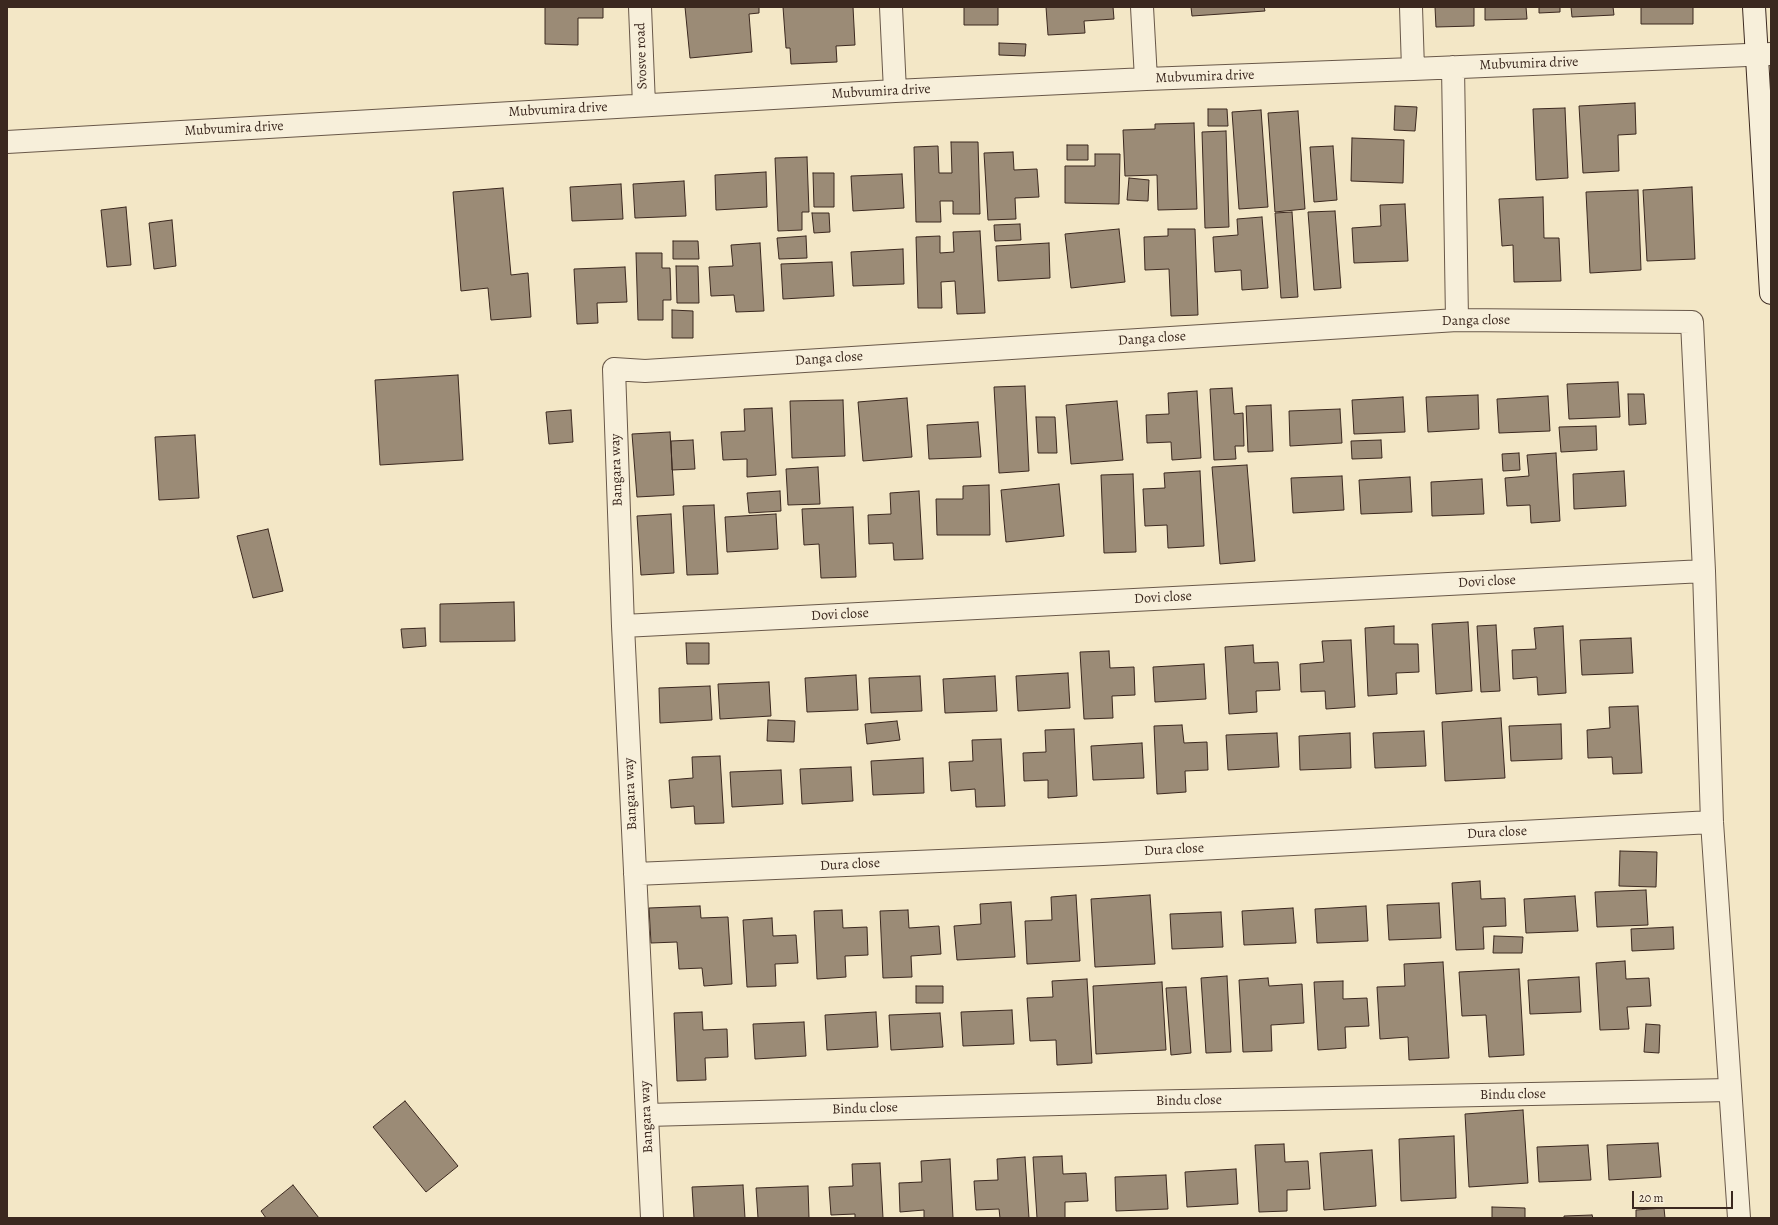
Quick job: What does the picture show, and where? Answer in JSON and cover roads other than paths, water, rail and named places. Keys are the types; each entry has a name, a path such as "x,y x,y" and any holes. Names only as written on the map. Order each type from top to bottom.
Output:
{"street":[{"name":"Svosve road","path":"640,7 644,105"},
{"path":"891,7 895,91"},
{"path":"1142,7 1146,79"},
{"path":"1411,7 1414,70"},
{"path":"1754,7 1764,54 1771,293"},
{"name":"Mubvumira drive","path":"7,142 895,91 1146,79 1414,70 1453,67 1764,54"},
{"path":"1453,67 1457,320"},
{"name":"Danga close","path":"614,369 645,371 1457,320 1692,322 1704,571"},
{"name":"Bangara way","path":"614,369 623,626 652,1218"},
{"path":"1704,571 1712,822 1739,1218"},
{"name":"Dovi close","path":"623,626 1704,571"},
{"name":"Dura close","path":"635,874 1095,854 1712,822"},
{"name":"Bindu close","path":"647,1115 1134,1102 1730,1090"}]}
